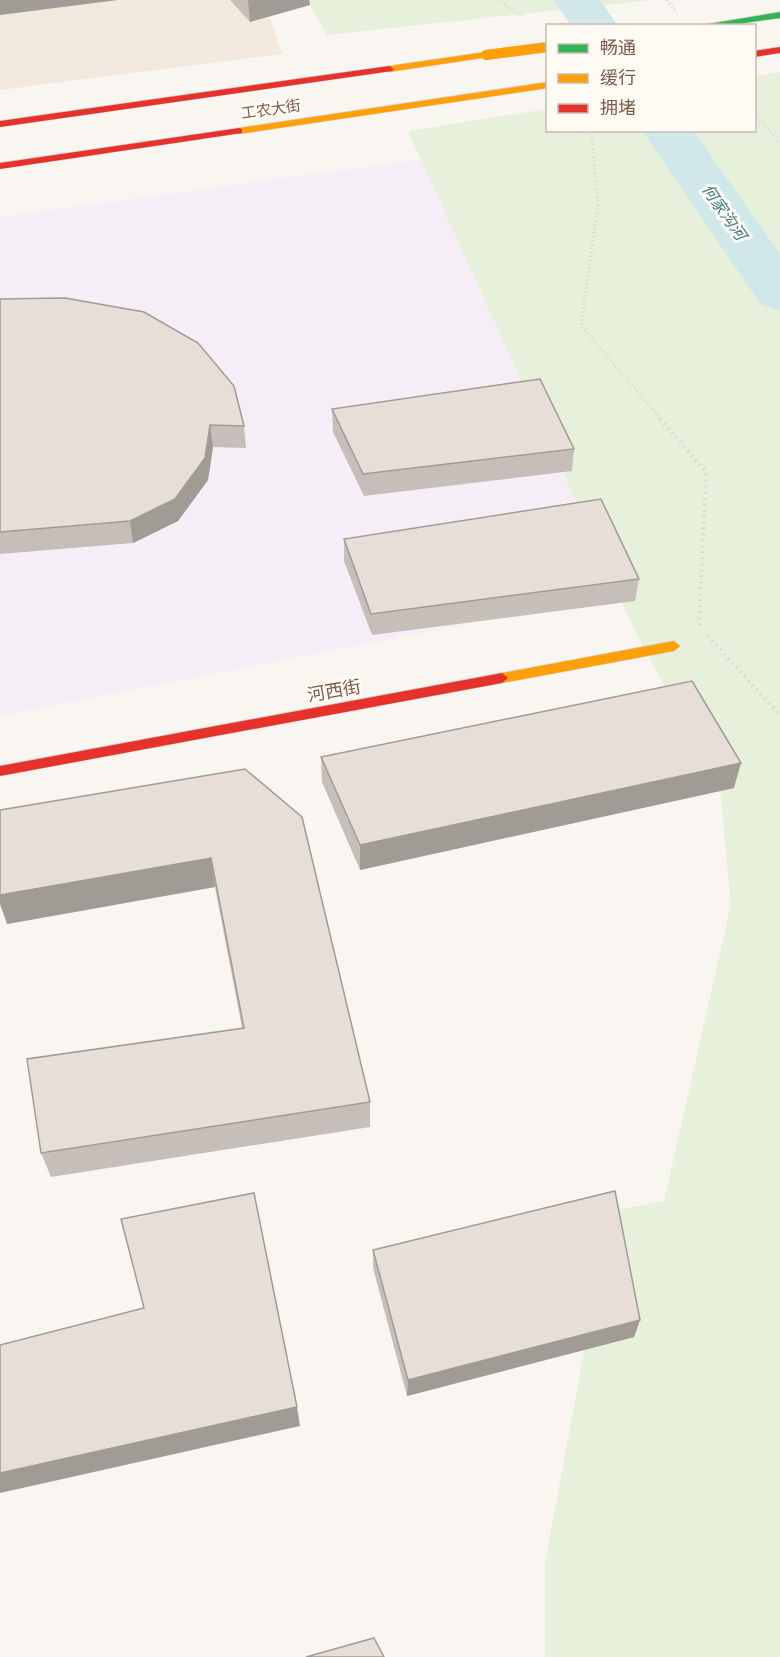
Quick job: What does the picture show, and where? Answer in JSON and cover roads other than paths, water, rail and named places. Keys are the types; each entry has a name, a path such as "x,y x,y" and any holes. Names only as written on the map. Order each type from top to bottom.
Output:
{"main road":[{"path":"713,24 780,15"},
{"name":"工农大街","path":"0,124 546,46"},
{"path":"756,54 780,50"},
{"name":"工农大街","path":"0,166 546,85"},
{"name":"河西街","path":"0,771 674,646"}],"waterway":[{"name":"何家沟河","path":"577,0 594,24"},
{"name":"何家沟河","path":"668,132 780,293"}]}
